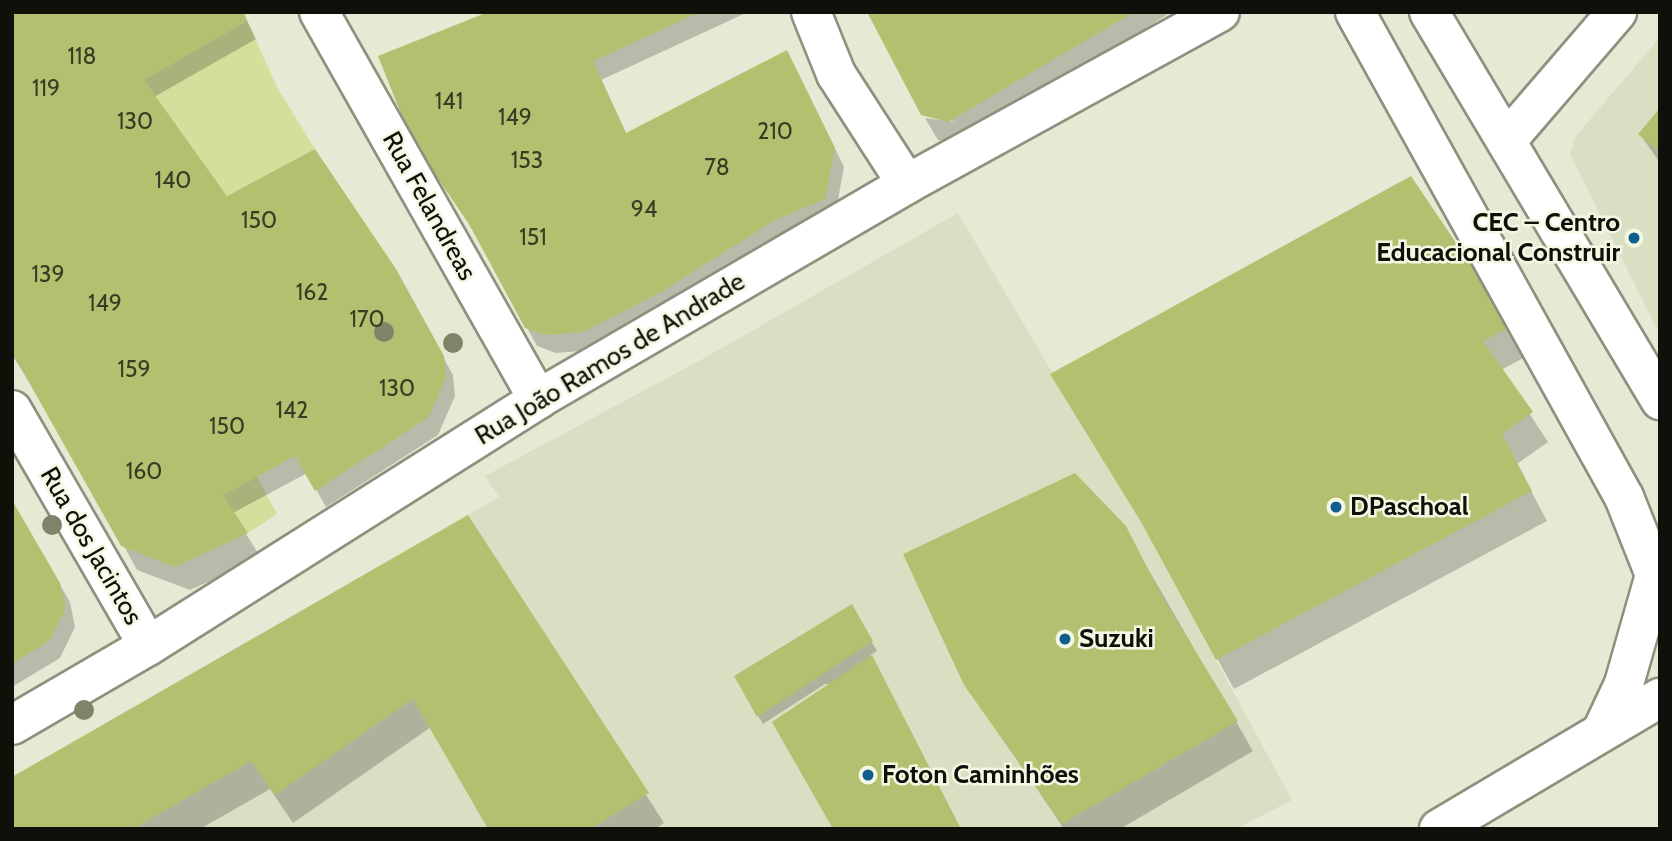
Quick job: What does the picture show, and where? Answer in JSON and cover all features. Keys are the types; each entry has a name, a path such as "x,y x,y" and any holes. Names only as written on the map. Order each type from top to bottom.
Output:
{"street":[{"name":"Rua Felandreas","path":"319,12 538,399"},
{"path":"811,12 836,74 907,184"},
{"name":"Rua João Ramos de Andrade","path":"12,725 148,646 538,399 907,184 1220,12"},
{"path":"1355,12 1624,497 1657,575 1624,684 1602,731"},
{"path":"1429,12 1660,400"},
{"path":"1507,140 1617,12"},
{"name":"Rua dos Jacintos","path":"12,410 148,646"},
{"path":"1439,829 1660,698"}],"shaded area":[{"name":"CEC – Centro Educacional Construir","path":"1660,37 1660,335 1570,154 1576,136"},
{"path":"958,213 1141,522 1292,800 1236,829 12,829 12,777 499,497 485,476 708,356"}],"green space":[{"path":"247,21 278,89 315,149 227,196 144,80"},
{"path":"257,477 277,514 248,533 223,495"}],"building":[{"path":"12,12 244,12 247,21 144,80 227,196 315,149 396,269 444,356 446,377 429,417 315,491 295,456 223,495 248,533 175,567 121,546 12,352"},
{"path":"488,12 700,12 593,61 626,133 787,50 835,148 825,199 773,221 663,291 583,332 545,335 525,328 469,224 412,141 378,56"},
{"path":"867,12 1134,12 948,122 921,115"},
{"path":"1660,108 1660,152 1638,134"},
{"path":"1411,176 1512,326 1483,341 1533,412 1502,434 1532,491 1216,660 1141,522 1050,374"},
{"name":"Suzuki","path":"1075,473 1126,526 1160,593 1238,721 1062,824 964,685 903,554"},
{"path":"12,500 60,583 66,608 50,640 12,664"},
{"path":"468,515 649,793 590,829 488,829 413,699 275,795 251,761 133,829 12,829 12,777"},
{"path":"852,604 873,641 757,717 734,676"},
{"name":"Foton Caminhões","path":"872,655 961,829 833,829 772,722"}],"place":[{"name":"CEC – Centro Educacional Construir","path":"1634,238"},
{"name":"DPaschoal","path":"1336,507"},
{"name":"Suzuki","path":"1065,639"},
{"name":"Foton Caminhões","path":"868,775"}]}
